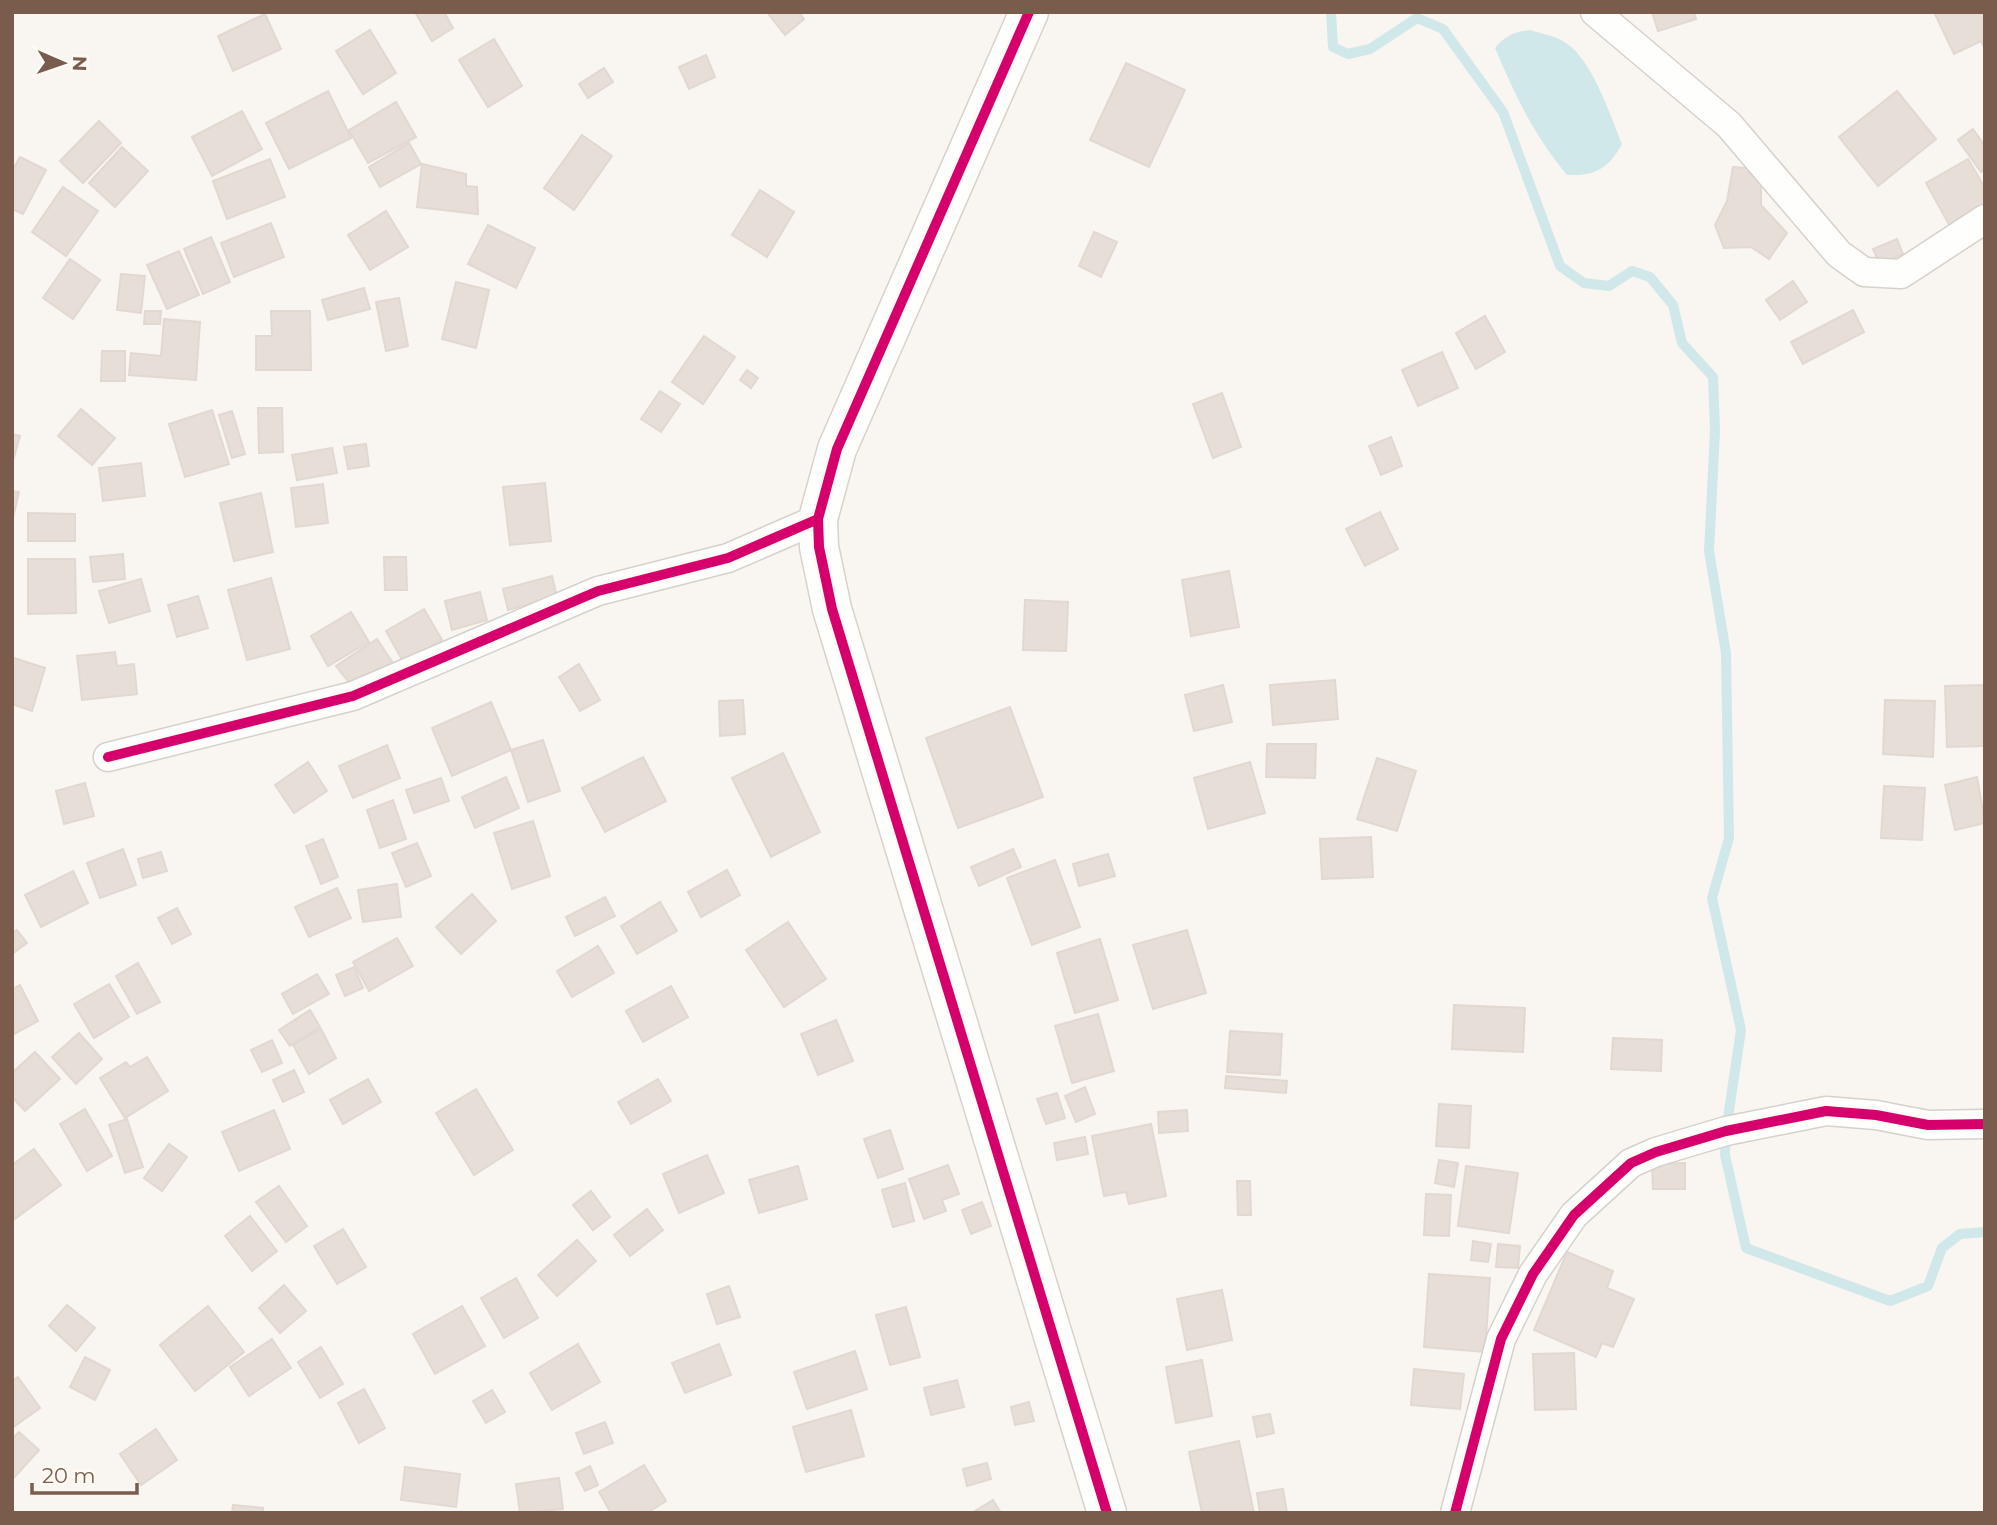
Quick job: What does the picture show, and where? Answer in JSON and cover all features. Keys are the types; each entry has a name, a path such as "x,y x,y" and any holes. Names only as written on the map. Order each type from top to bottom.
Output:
{"street":[{"path":"1029,12 837,449 818,519 819,547 832,609 1107,1513"},
{"path":"1595,12 1729,125 1839,254 1864,272 1901,274 1985,219"},
{"path":"107,757 353,696 598,591 728,558 818,519"},
{"path":"1455,1513 1501,1339 1533,1274 1574,1215 1631,1163 1656,1152 1726,1131 1826,1111 1876,1115 1928,1125 1985,1124"}],"water":[{"path":"1530,30 1553,37 1576,51 1600,89 1622,144 1607,165 1594,172 1567,175 1535,130 1495,48 1510,35"}],"building":[{"path":"415,12 444,12 453,28 432,41"},
{"path":"767,12 799,12 804,19 785,35"},
{"path":"1652,12 1694,12 1696,19 1658,31"},
{"path":"1934,12 1985,12 1985,49 1981,41 1954,54"},
{"path":"265,14 281,49 233,71 218,36"},
{"path":"370,30 396,73 363,94 336,51"},
{"path":"494,39 522,86 488,107 459,60"},
{"path":"706,55 715,77 689,89 679,67"},
{"path":"1126,63 1185,90 1149,167 1090,140"},
{"path":"604,68 613,82 588,98 579,84"},
{"path":"328,91 351,138 289,169 266,123"},
{"path":"1897,91 1936,139 1878,186 1839,137"},
{"path":"396,102 416,137 368,163 349,130"},
{"path":"242,111 262,149 212,176 192,137"},
{"path":"99,121 121,143 83,183 60,161"},
{"path":"1973,129 1985,146 1985,169 1981,172 1958,140"},
{"path":"582,135 612,156 574,210 544,188"},
{"path":"409,143 421,164 380,187 369,167"},
{"path":"122,147 148,171 115,207 89,183"},
{"path":"20,157 46,170 23,214 12,209 12,171"},
{"path":"270,159 285,197 227,219 213,181"},
{"path":"1968,159 1985,188 1985,208 1951,228 1926,183"},
{"path":"422,164 466,174 466,186 477,187 478,214 417,207"},
{"path":"1733,167 1761,169 1761,205 1787,233 1769,259 1751,247 1724,248 1715,225 1727,201"},
{"path":"63,187 98,211 66,256 32,232"},
{"path":"760,190 794,212 767,257 732,235"},
{"path":"386,211 408,247 370,270 348,235"},
{"path":"271,223 284,257 234,277 221,243"},
{"path":"488,225 535,248 516,288 468,264"},
{"path":"1094,232 1117,242 1101,277 1079,266"},
{"path":"211,237 230,282 203,294 184,249"},
{"path":"1897,239 1903,254 1880,264 1873,249"},
{"path":"179,251 199,295 167,309 147,265"},
{"path":"70,259 100,280 73,319 43,298"},
{"path":"121,274 145,276 141,313 117,310"},
{"path":"1793,281 1807,302 1780,320 1766,300"},
{"path":"456,282 489,290 476,348 442,339"},
{"path":"364,288 370,309 328,320 322,300"},
{"path":"399,298 408,346 386,351 376,302"},
{"path":"1853,310 1864,332 1803,364 1791,342"},
{"path":"145,311 161,311 160,324 144,324"},
{"path":"271,311 310,311 311,370 256,370 256,336 272,336"},
{"path":"1485,316 1505,352 1476,369 1456,333"},
{"path":"164,319 200,322 196,380 129,375 131,353 161,356"},
{"path":"704,336 735,357 703,404 672,382"},
{"path":"102,351 125,351 125,381 101,381"},
{"path":"1442,352 1458,388 1418,406 1402,370"},
{"path":"747,370 758,378 751,388 740,380"},
{"path":"660,391 680,404 661,432 641,419"},
{"path":"1222,393 1241,447 1213,458 1193,404"},
{"path":"258,408 282,408 283,452 259,453"},
{"path":"81,409 115,438 92,465 58,436"},
{"path":"212,410 229,464 185,477 169,424"},
{"path":"232,411 245,454 232,458 219,415"},
{"path":"12,434 20,436 12,464"},
{"path":"1391,437 1402,466 1381,475 1369,446"},
{"path":"366,444 369,466 348,469 344,447"},
{"path":"332,448 337,473 297,480 292,455"},
{"path":"141,463 145,496 103,501 99,468"},
{"path":"545,483 551,541 510,545 503,487"},
{"path":"323,484 328,523 296,527 291,488"},
{"path":"12,491 19,492 12,522"},
{"path":"261,493 273,552 234,561 220,503"},
{"path":"1380,512 1398,549 1365,566 1346,529"},
{"path":"28,513 75,514 75,541 28,541"},
{"path":"123,554 125,579 93,582 90,557"},
{"path":"384,557 406,557 407,590 385,590"},
{"path":"28,559 75,559 76,613 28,614"},
{"path":"1229,571 1239,627 1191,636 1182,580"},
{"path":"552,576 557,597 508,610 503,589"},
{"path":"271,578 290,649 247,660 228,590"},
{"path":"141,579 150,611 109,623 99,591"},
{"path":"480,592 487,620 452,630 445,601"},
{"path":"198,596 208,628 177,637 168,605"},
{"path":"1025,600 1068,602 1066,651 1023,650"},
{"path":"424,609 442,640 404,663 386,631"},
{"path":"351,612 369,642 328,666 311,636"},
{"path":"377,639 395,666 351,685 336,666"},
{"path":"115,652 117,666 134,664 137,694 82,700 77,656"},
{"path":"14,658 45,668 32,711 12,704"},
{"path":"579,664 600,700 580,711 559,677"},
{"path":"1335,680 1338,719 1273,725 1270,685"},
{"path":"1223,685 1232,722 1194,731 1185,695"},
{"path":"1985,685 1985,746 1947,747 1945,686"},
{"path":"743,700 745,734 720,736 719,701"},
{"path":"1885,700 1935,701 1933,757 1883,754"},
{"path":"491,702 511,750 452,776 432,728"},
{"path":"1010,707 1043,797 958,828 926,738"},
{"path":"543,740 560,791 528,802 511,750"},
{"path":"1267,744 1316,744 1315,778 1266,777"},
{"path":"387,745 400,778 353,798 339,766"},
{"path":"783,753 820,832 771,857 732,778"},
{"path":"643,757 666,801 605,832 582,788"},
{"path":"1377,758 1416,771 1397,831 1357,819"},
{"path":"308,762 327,791 294,813 275,785"},
{"path":"1250,762 1265,813 1208,829 1194,778"},
{"path":"506,777 519,808 475,828 462,797"},
{"path":"1977,777 1985,823 1955,830 1945,785"},
{"path":"441,778 449,801 414,813 406,790"},
{"path":"85,783 94,816 64,824 56,791"},
{"path":"1884,786 1925,788 1922,840 1881,838"},
{"path":"393,800 406,839 380,848 367,810"},
{"path":"533,821 550,876 512,889 494,833"},
{"path":"1371,837 1373,877 1322,879 1320,839"},
{"path":"323,839 338,877 321,884 306,846"},
{"path":"417,843 431,876 406,887 392,853"},
{"path":"123,849 136,885 100,898 87,863"},
{"path":"1013,849 1021,867 979,886 971,867"},
{"path":"161,852 167,871 143,878 138,859"},
{"path":"1108,854 1115,876 1079,886 1073,864"},
{"path":"1055,860 1080,927 1032,945 1007,878"},
{"path":"727,870 740,895 701,917 688,892"},
{"path":"73,871 88,903 41,927 25,895"},
{"path":"397,884 401,917 363,922 358,890"},
{"path":"337,888 351,918 309,937 295,907"},
{"path":"472,894 496,921 461,954 436,927"},
{"path":"605,897 615,916 575,936 566,917"},
{"path":"660,902 677,931 637,954 621,926"},
{"path":"177,908 191,934 172,944 158,918"},
{"path":"788,922 826,979 784,1007 746,950"},
{"path":"17,930 27,943 12,954 12,933"},
{"path":"1187,930 1206,993 1153,1009 1133,945"},
{"path":"397,938 413,966 369,991 353,962"},
{"path":"1100,939 1118,1000 1075,1013 1057,953"},
{"path":"598,946 614,973 572,997 557,971"},
{"path":"138,963 160,1002 137,1014 116,976"},
{"path":"354,967 363,988 345,996 336,975"},
{"path":"317,974 329,994 293,1014 282,994"},
{"path":"109,984 129,1017 94,1038 74,1004"},
{"path":"20,985 38,1021 14,1034 12,989"},
{"path":"671,986 688,1017 643,1042 626,1011"},
{"path":"1454,1005 1525,1008 1523,1052 1452,1049"},
{"path":"310,1010 320,1027 290,1046 279,1030"},
{"path":"1098,1014 1114,1071 1072,1083 1055,1026"},
{"path":"836,1020 853,1061 818,1075 801,1034"},
{"path":"321,1029 336,1058 309,1074 293,1045"},
{"path":"1230,1031 1282,1034 1280,1075 1227,1072"},
{"path":"79,1033 102,1059 76,1084 52,1057"},
{"path":"1613,1038 1662,1040 1661,1071 1611,1069"},
{"path":"272,1040 282,1063 262,1072 251,1050"},
{"path":"35,1052 60,1079 25,1111 12,1097 12,1073"},
{"path":"147,1057 168,1091 125,1118 100,1078 126,1062 130,1067"},
{"path":"294,1070 304,1092 283,1102 273,1080"},
{"path":"1226,1076 1287,1081 1286,1093 1225,1088"},
{"path":"368,1079 381,1102 343,1124 330,1100"},
{"path":"658,1079 671,1101 631,1124 618,1102"},
{"path":"1085,1087 1095,1114 1076,1122 1065,1096"},
{"path":"476,1089 513,1150 474,1175 436,1113"},
{"path":"1057,1093 1065,1118 1046,1124 1037,1099"},
{"path":"1439,1104 1471,1106 1469,1148 1436,1146"},
{"path":"85,1109 112,1156 87,1171 60,1124"},
{"path":"274,1110 290,1149 239,1171 222,1132"},
{"path":"1187,1110 1188,1131 1159,1133 1158,1112"},
{"path":"127,1119 143,1167 125,1173 109,1125"},
{"path":"1151,1124 1166,1196 1129,1204 1126,1192 1104,1196 1092,1136"},
{"path":"890,1130 903,1169 878,1178 864,1139"},
{"path":"1085,1137 1088,1154 1057,1160 1054,1143"},
{"path":"169,1144 187,1157 162,1191 144,1178"},
{"path":"34,1149 61,1185 12,1221 12,1165"},
{"path":"707,1155 724,1193 679,1213 663,1174"},
{"path":"1439,1160 1458,1163 1454,1187 1435,1183"},
{"path":"1685,1163 1685,1189 1653,1189 1652,1164"},
{"path":"948,1165 959,1194 942,1200 946,1211 924,1219 909,1179"},
{"path":"798,1166 807,1199 759,1213 749,1180"},
{"path":"1466,1166 1518,1173 1509,1233 1458,1226"},
{"path":"1237,1181 1250,1181 1251,1215 1238,1215"},
{"path":"905,1183 914,1221 893,1227 882,1190"},
{"path":"279,1186 307,1226 286,1242 256,1202"},
{"path":"591,1191 610,1217 593,1230 573,1205"},
{"path":"1426,1194 1451,1195 1449,1236 1424,1235"},
{"path":"982,1202 991,1226 971,1234 962,1210"},
{"path":"647,1209 663,1230 630,1256 614,1235"},
{"path":"250,1216 277,1251 252,1271 225,1236"},
{"path":"343,1229 366,1267 337,1284 314,1246"},
{"path":"577,1240 596,1261 557,1296 538,1275"},
{"path":"1473,1241 1491,1244 1488,1262 1471,1260"},
{"path":"1498,1244 1520,1246 1518,1268 1496,1267"},
{"path":"1567,1252 1613,1271 1607,1288 1634,1299 1613,1347 1602,1343 1596,1357 1534,1330"},
{"path":"1429,1274 1490,1278 1485,1352 1424,1347"},
{"path":"516,1278 538,1318 504,1338 481,1298"},
{"path":"284,1285 306,1311 280,1333 259,1308"},
{"path":"729,1286 740,1317 717,1324 707,1294"},
{"path":"1222,1290 1232,1340 1187,1350 1177,1299"},
{"path":"67,1305 95,1328 76,1351 49,1326"},
{"path":"208,1306 244,1352 195,1391 160,1345"},
{"path":"462,1306 485,1346 435,1374 413,1334"},
{"path":"906,1307 920,1357 890,1365 876,1315"},
{"path":"272,1339 291,1368 249,1396 230,1367"},
{"path":"578,1344 600,1382 552,1410 530,1373"},
{"path":"719,1344 731,1375 685,1393 672,1363"},
{"path":"321,1347 343,1384 320,1398 298,1362"},
{"path":"855,1351 867,1389 807,1409 794,1372"},
{"path":"1574,1353 1576,1409 1535,1410 1533,1354"},
{"path":"85,1357 110,1370 95,1400 70,1387"},
{"path":"1202,1360 1212,1416 1176,1423 1166,1367"},
{"path":"1414,1369 1464,1374 1460,1409 1411,1405"},
{"path":"18,1377 40,1408 12,1428 12,1381"},
{"path":"957,1380 964,1407 931,1415 924,1388"},
{"path":"364,1389 385,1428 359,1443 338,1403"},
{"path":"492,1390 505,1412 486,1423 473,1401"},
{"path":"1029,1402 1034,1421 1015,1425 1011,1407"},
{"path":"851,1410 864,1456 806,1472 793,1427"},
{"path":"1270,1414 1274,1433 1257,1437 1253,1417"},
{"path":"605,1422 613,1443 584,1454 576,1433"},
{"path":"156,1429 177,1460 141,1485 120,1454"},
{"path":"19,1432 39,1450 12,1480 12,1439"},
{"path":"1239,1441 1254,1513 1202,1513 1189,1452"},
{"path":"987,1463 991,1479 967,1486 963,1469"},
{"path":"644,1465 666,1501 647,1513 611,1513 599,1492"},
{"path":"590,1466 598,1485 585,1491 576,1473"},
{"path":"405,1467 460,1474 456,1507 401,1500"},
{"path":"559,1478 563,1509 520,1513 516,1484"},
{"path":"1283,1489 1287,1513 1260,1513 1257,1493"},
{"path":"993,1500 1001,1513 972,1513"},
{"path":"233,1505 263,1508 263,1513 232,1513"}],"waterway":[{"path":"1331,12 1333,47 1348,54 1370,49 1417,18 1443,29 1503,112 1560,266 1584,283 1609,286 1632,271 1650,277 1673,305 1682,343 1713,377 1715,431 1709,551 1726,653 1729,838 1712,898 1741,1030 1725,1155 1746,1248 1890,1301 1928,1286 1942,1248 1960,1234 1985,1232"}],"cycle path":[{"path":"1029,12 837,449 818,519 819,547 832,609 1107,1513"},
{"path":"108,757 353,696 598,591 728,558 818,519"},
{"path":"1455,1513 1501,1339 1533,1274 1574,1215 1631,1163 1656,1152 1726,1131 1826,1111 1876,1115 1928,1125 1985,1124"}]}
